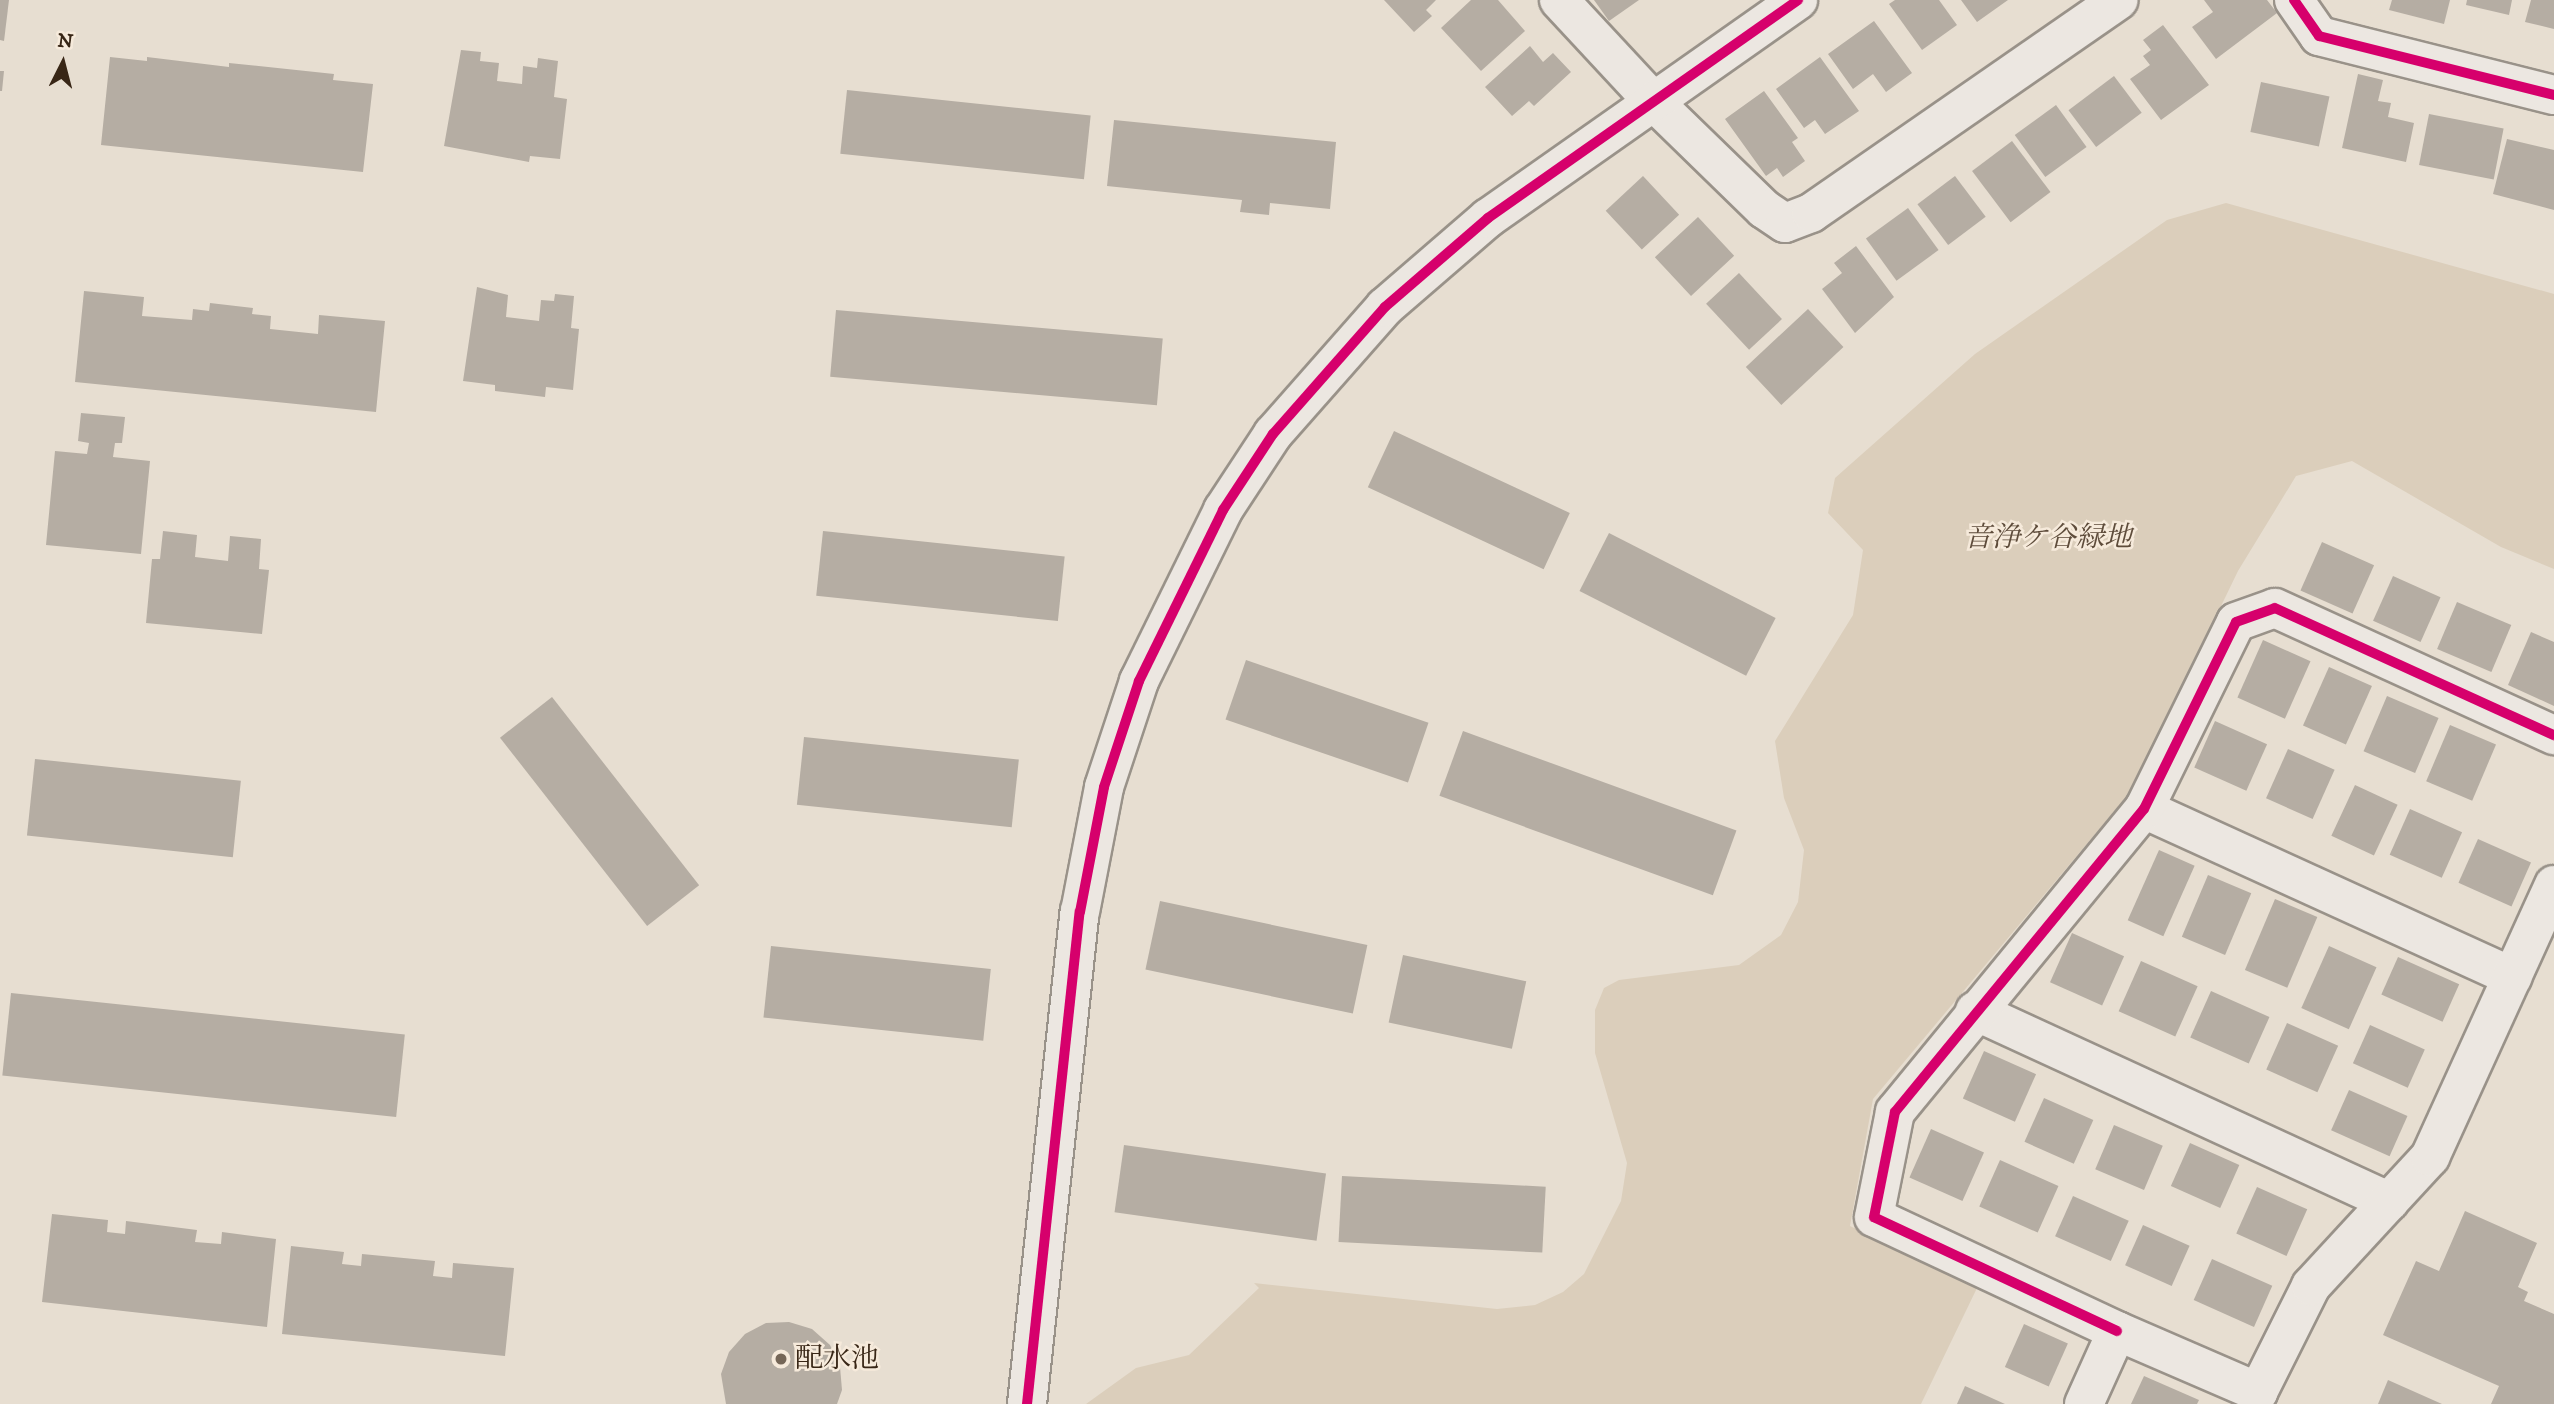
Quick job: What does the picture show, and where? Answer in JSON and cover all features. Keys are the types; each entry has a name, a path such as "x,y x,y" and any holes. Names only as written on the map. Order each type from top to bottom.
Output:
{"street":[{"path":"1559,0 1653,101 1764,209 1786,223 1811,213 2119,0"},
{"path":"1027,1404 1080,912 1104,787 1139,681 1174,603 1223,510 1273,434 1385,307 1488,218 1798,0"},
{"path":"2294,0 2319,36 2554,95"},
{"path":"2554,735 2275,608 2236,622 2144,808 1895,1112 1874,1217 2117,1331 2258,1392 2311,1286 2430,1157 2554,885"},
{"path":"2144,808 2512,977"},
{"path":"1975,1012 2389,1201"},
{"path":"2084,1404 2117,1331"}],"green space":[{"name":"音浄ケ谷緑地","path":"2226,203 2554,294 2554,569 2501,547 2352,461 2296,476 2238,571 2132,790 1873,1099 1850,1226 1977,1288 1921,1404 1086,1404 1136,1368 1189,1355 1259,1288 1254,1283 1497,1309 1535,1305 1563,1292 1584,1274 1621,1201 1627,1163 1595,1053 1595,1010 1604,988 1619,980 1739,965 1781,935 1798,902 1804,850 1784,798 1775,741 1853,615 1863,550 1828,513 1835,478 1975,354 2167,220"}],"building":[{"path":"0,0 9,0 4,41 0,40"},
{"path":"1384,0 1436,0 1426,10 1432,16 1414,32"},
{"path":"1471,0 1498,0 1525,31 1481,71 1441,28"},
{"path":"1594,0 1639,0 1609,21"},
{"path":"1895,0 1939,0 1957,25 1922,50 1889,4"},
{"path":"1961,0 2008,0 1977,22"},
{"path":"2204,0 2267,0 2277,13 2216,59 2192,27 2213,12"},
{"path":"2392,0 2450,0 2444,24 2389,10"},
{"path":"2467,0 2512,0 2509,15 2466,5"},
{"path":"2531,0 2554,0 2554,29 2525,22"},
{"path":"1874,21 1912,73 1886,92 1873,74 1853,89 1828,54"},
{"path":"2163,25 2209,85 2161,120 2130,79 2150,65 2143,56 2151,50 2143,40"},
{"path":"1530,46 1543,62 1553,53 1571,72 1534,106 1529,101 1512,116 1485,87"},
{"path":"461,50 481,52 480,61 499,63 497,81 522,84 523,66 537,68 538,58 558,61 554,97 567,99 560,159 530,156 529,162 444,146"},
{"path":"110,57 147,61 147,57 229,67 229,63 334,74 333,80 373,84 363,172 101,145"},
{"path":"1820,57 1859,111 1825,134 1815,120 1804,128 1776,89"},
{"path":"0,71 4,71 2,91 0,91"},
{"path":"2358,74 2383,80 2378,101 2391,103 2388,117 2414,123 2406,162 2342,148"},
{"path":"2114,76 2142,113 2096,147 2068,110"},
{"path":"2261,82 2329,97 2319,146 2250,132"},
{"path":"847,90 1091,116 1084,179 840,154"},
{"path":"1764,91 1798,138 1792,142 1805,161 1783,177 1777,168 1766,176 1725,119"},
{"path":"2056,105 2087,147 2045,177 2015,135"},
{"path":"2429,114 2504,129 2494,180 2419,165"},
{"path":"1114,120 1336,142 1330,209 1270,203 1269,215 1240,212 1242,200 1107,186"},
{"path":"2507,139 2554,150 2554,210 2493,194"},
{"path":"2012,141 2051,192 2011,222 1972,171"},
{"path":"1643,176 1679,215 1642,250 1606,211"},
{"path":"1955,176 1986,217 1948,245 1917,204"},
{"path":"1908,208 1939,250 1896,281 1866,239"},
{"path":"1698,217 1734,256 1691,296 1655,257"},
{"path":"1856,246 1894,297 1855,333 1822,289 1842,273 1834,263"},
{"path":"1739,273 1782,319 1749,350 1706,304"},
{"path":"477,287 508,295 506,317 539,321 541,300 554,301 555,294 574,296 571,328 579,329 573,390 546,387 545,397 495,391 495,385 463,381"},
{"path":"84,291 144,297 142,316 192,320 193,309 209,311 210,303 253,308 252,314 271,316 270,329 318,334 319,315 385,321 376,412 75,382"},
{"path":"1808,309 1843,347 1781,405 1746,367"},
{"path":"836,310 1163,339 1157,405 830,377"},
{"path":"81,413 125,417 122,443 115,443 113,457 150,461 141,554 46,545 55,451 87,454 89,443 78,441"},
{"path":"1394,431 1570,513 1544,569 1368,487"},
{"path":"163,531 197,535 195,557 228,561 230,536 261,539 259,569 269,570 262,634 146,623 152,559 160,559"},
{"path":"823,531 1065,556 1058,621 816,596"},
{"path":"1609,533 1776,618 1746,676 1579,591"},
{"path":"2322,542 2374,565 2353,614 2300,590"},
{"path":"2393,576 2441,597 2421,642 2373,621"},
{"path":"2457,602 2511,625 2491,672 2437,649"},
{"path":"2531,632 2554,642 2554,706 2508,685"},
{"path":"2263,640 2311,661 2285,719 2237,698"},
{"path":"1246,660 1428,723 1408,782 1225,720"},
{"path":"2329,667 2372,686 2346,745 2303,725"},
{"path":"2387,696 2439,718 2415,773 2364,751"},
{"path":"552,697 699,885 647,926 500,738"},
{"path":"2215,721 2267,744 2246,791 2194,768"},
{"path":"2450,725 2496,745 2472,801 2426,781"},
{"path":"1463,731 1736,831 1713,895 1439,796"},
{"path":"804,737 1019,760 1012,827 797,805"},
{"path":"2288,749 2335,770 2313,819 2266,798"},
{"path":"35,759 241,781 233,857 27,836"},
{"path":"2355,785 2398,805 2374,856 2331,836"},
{"path":"2410,809 2462,832 2442,878 2390,855"},
{"path":"2478,839 2531,863 2511,906 2458,883"},
{"path":"2159,850 2195,866 2163,936 2128,920"},
{"path":"2208,875 2251,893 2225,955 2182,937"},
{"path":"2275,899 2317,917 2287,988 2245,970"},
{"path":"1160,901 1367,945 1353,1014 1145,969"},
{"path":"2072,933 2124,956 2102,1006 2050,982"},
{"path":"771,946 991,969 983,1041 763,1018"},
{"path":"2329,946 2377,967 2349,1029 2301,1008"},
{"path":"1403,955 1526,981 1512,1049 1389,1022"},
{"path":"2398,957 2459,984 2443,1022 2381,994"},
{"path":"2141,961 2198,986 2175,1036 2119,1011"},
{"path":"2211,991 2269,1017 2249,1064 2190,1038"},
{"path":"11,993 405,1034 396,1117 2,1076"},
{"path":"2287,1023 2338,1046 2317,1092 2266,1070"},
{"path":"2370,1025 2425,1049 2408,1088 2353,1063"},
{"path":"1984,1051 2036,1074 2015,1122 1963,1099"},
{"path":"2349,1090 2407,1116 2390,1156 2331,1130"},
{"path":"2044,1098 2093,1120 2074,1164 2024,1142"},
{"path":"2114,1125 2163,1146 2144,1190 2095,1169"},
{"path":"1931,1129 1984,1153 1962,1201 1909,1177"},
{"path":"2190,1143 2239,1165 2220,1208 2171,1186"},
{"path":"1124,1145 1326,1173 1317,1241 1115,1212"},
{"path":"2000,1160 2058,1186 2038,1233 1979,1207"},
{"path":"1342,1176 1546,1187 1542,1253 1339,1242"},
{"path":"2257,1187 2307,1209 2287,1256 2236,1234"},
{"path":"2073,1196 2129,1221 2111,1261 2055,1236"},
{"path":"2465,1211 2537,1243 2518,1287 2528,1292 2524,1301 2554,1314 2554,1404 2491,1404 2499,1386 2383,1335 2416,1261 2439,1271"},
{"path":"52,1214 108,1220 107,1232 125,1234 126,1221 197,1230 195,1242 221,1244 222,1232 276,1239 267,1327 42,1302"},
{"path":"2143,1225 2190,1246 2172,1286 2125,1265"},
{"path":"291,1246 344,1252 342,1264 361,1266 362,1254 435,1261 433,1276 452,1278 453,1263 514,1268 505,1356 282,1334"},
{"path":"2212,1259 2272,1286 2254,1327 2194,1300"},
{"name":"配水池","path":"789,1322 812,1329 830,1345 840,1367 842,1390 837,1404 726,1404 721,1374 729,1352 745,1334 766,1323"},
{"path":"2024,1324 2068,1344 2049,1386 2005,1367"},
{"path":"2144,1376 2199,1400 2197,1404 2131,1404"},
{"path":"2388,1380 2442,1404 2378,1404"},
{"path":"1965,1386 2005,1404 1957,1404"}],"cycle path":[{"path":"1027,1404 1080,912 1104,787 1139,681 1223,510 1273,434 1385,307 1488,218 1798,0"},
{"path":"2294,0 2319,36 2554,95"},
{"path":"2117,1331 1874,1217 1895,1112 2144,809 2236,622 2275,608 2554,735"}],"place":[{"name":"配水池","path":"781,1359"}]}
